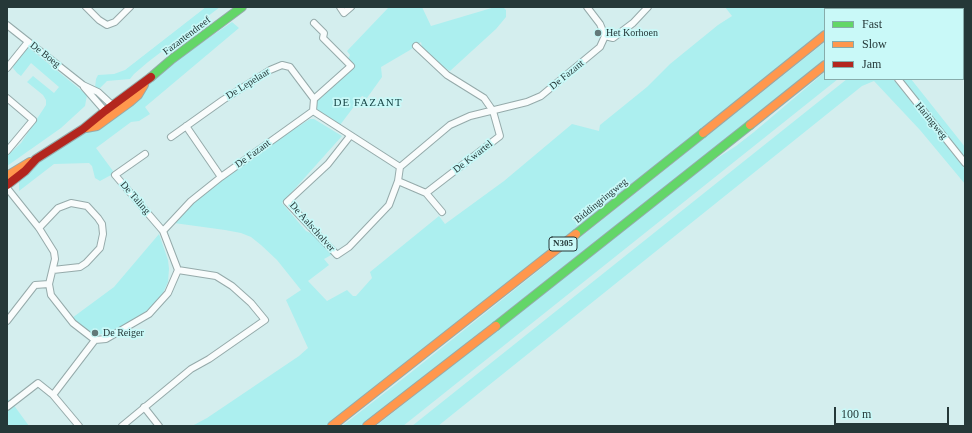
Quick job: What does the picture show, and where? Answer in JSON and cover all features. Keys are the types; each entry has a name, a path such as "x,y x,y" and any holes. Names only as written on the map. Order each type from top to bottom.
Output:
{"main road":[{"name":"Fazantendreef","path":"7,176 83,129 105,111 145,83 172,59 242,7"},
{"name":"Biddingringweg","path":"332,426 495,299 824,36"},
{"name":"N305","path":"367,426 518,310 824,66"},
{"name":"Fazantendreef","path":"83,129 97,126 115,114 134,99 145,83"},
{"name":"Fazantendreef","path":"7,186 25,171 36,159"}],"street":[{"path":"86,7 99,20 107,25 115,22 130,7"},
{"path":"340,7 344,13 351,7"},
{"path":"587,7 600,24 605,36 613,38 633,23 648,7"},
{"path":"314,23 324,33 323,38 351,66 314,99 313,111 400,168"},
{"name":"De Boeg","path":"7,25 83,85 105,111"},
{"name":"De Fazant","path":"400,168 450,125 470,116 527,102 541,96 600,47 605,36"},
{"path":"7,68 28,42"},
{"path":"416,46 447,75 484,98 493,111"},
{"name":"De Lepelaar","path":"171,137 223,100 270,70 282,65 290,67 314,99"},
{"name":"Haringweg","path":"899,80 965,163"},
{"name":"De Boeg","path":"83,85 98,92 113,106"},
{"path":"7,98 33,120 7,151"},
{"path":"113,106 115,114"},
{"path":"105,111 115,114"},
{"name":"De Fazant","path":"163,230 191,201 221,177 313,111"},
{"name":"De Kwartel","path":"426,194 500,136 493,111"},
{"path":"186,126 221,177"},
{"name":"De Aalscholver","path":"350,136 328,164 287,202 337,255 349,247 389,205 398,182 400,168"},
{"name":"De Taling","path":"145,154 115,176 163,230"},
{"path":"398,182 426,194 442,212"},
{"path":"7,186 39,228 54,252 54,270 50,284 52,295 73,323 95,340 106,339 150,314 168,293 178,270 163,230"},
{"path":"39,228 58,208 71,203 87,206 102,224 103,234 100,248 86,263 80,267 54,270"},
{"path":"122,426 191,370 265,320 251,303 232,286 216,276 178,270"},
{"path":"7,322 35,285 50,284"},
{"path":"53,395 95,340"},
{"path":"7,407 38,383 53,395 79,426"},
{"path":"144,407 159,426"}],"shaded area":[{"path":"206,7 220,7 148,62 130,79 107,81 98,90 95,88 98,75 114,74 125,70"},
{"path":"389,7 422,7 431,26 495,7 503,7 506,10 506,17 496,29 450,71 442,66 422,47 421,42 381,67 382,77 367,98 362,96 340,125 316,110 314,100 321,98 355,66 348,59 350,55 347,51"},
{"path":"725,7 855,7 824,8 824,32 326,426 192,426 207,418 299,356 308,348 286,300 301,290 277,260 261,245 251,237 241,233 174,223 200,195 310,119 314,119 342,136 282,203 306,231 315,235 333,254 324,259 329,265 308,281 327,301 347,290 353,296 356,296 372,278 370,272 439,216 445,224 504,181 572,124 599,131 600,125 647,87 670,64 718,25 732,16"},
{"path":"232,22 239,28 145,107 150,114 139,121 131,122 96,148 113,171 111,175 100,181 95,178 92,166 89,163 54,164 19,191 19,181 31,167 56,149 103,123 165,68"},
{"path":"824,43 824,62 361,426 342,426"},
{"path":"28,47 87,95 85,106 61,128 7,166 7,156 21,143 46,105 46,100 43,95 27,82 33,76 54,93 59,87 31,63 21,76 13,68 14,62"},
{"path":"824,73 824,80 837,80 403,426 376,426 705,166 736,146"},
{"path":"846,80 894,80 965,169 965,184 920,130 874,81 862,86 438,426 412,426"},
{"path":"903,80 912,80 965,147 965,159"},
{"path":"159,234 168,260 169,269 168,282 163,293 153,306 137,318 116,329 96,336 87,332 72,318 114,287"},
{"path":"7,398 13,404 29,426 7,426"}],"traffic: fast":[{"path":"151,77 172,59 242,7"},
{"path":"496,326 750,125"},
{"path":"576,234 703,133"}],"traffic: slow":[{"path":"703,133 824,36"},
{"path":"750,125 824,66"},
{"path":"86,128 97,126 130,102 138,95 144,85"},
{"path":"7,176 30,162"},
{"path":"332,426 576,234"},
{"path":"367,426 496,326"}],"traffic: jam":[{"path":"7,185 25,171 36,159 83,129 151,77"}],"place":[{"name":"Het Korhoen","path":"598,33"},
{"name":"De Reiger","path":"95,333"}],"district":[{"name":"DE FAZANT","path":"368,103"}]}
